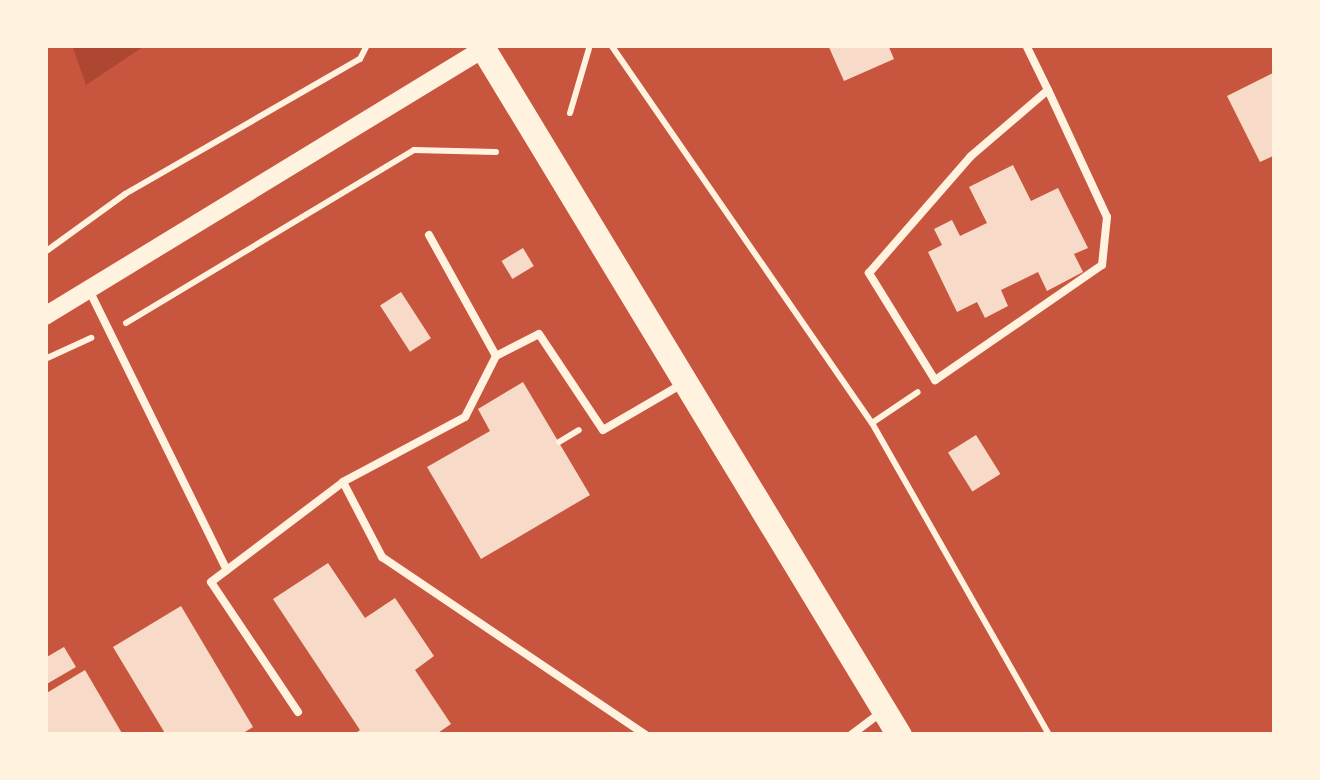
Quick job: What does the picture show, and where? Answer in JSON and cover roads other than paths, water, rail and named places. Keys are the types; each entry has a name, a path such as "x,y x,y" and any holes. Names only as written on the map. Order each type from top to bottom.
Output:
{"main road":[{"path":"482,47 899,735"}],"street":[{"path":"45,316 482,47"}],"lane":[{"path":"1026,45 1048,90 1107,217 1102,264 935,380 870,274 971,156 1048,90"},
{"path":"429,235 496,356"},
{"path":"88,288 227,570"},
{"path":"298,712 210,582 343,482 464,417 496,356 539,334 603,430 685,382"},
{"path":"343,482 382,558 646,735"},
{"path":"851,735 884,710"}]}
